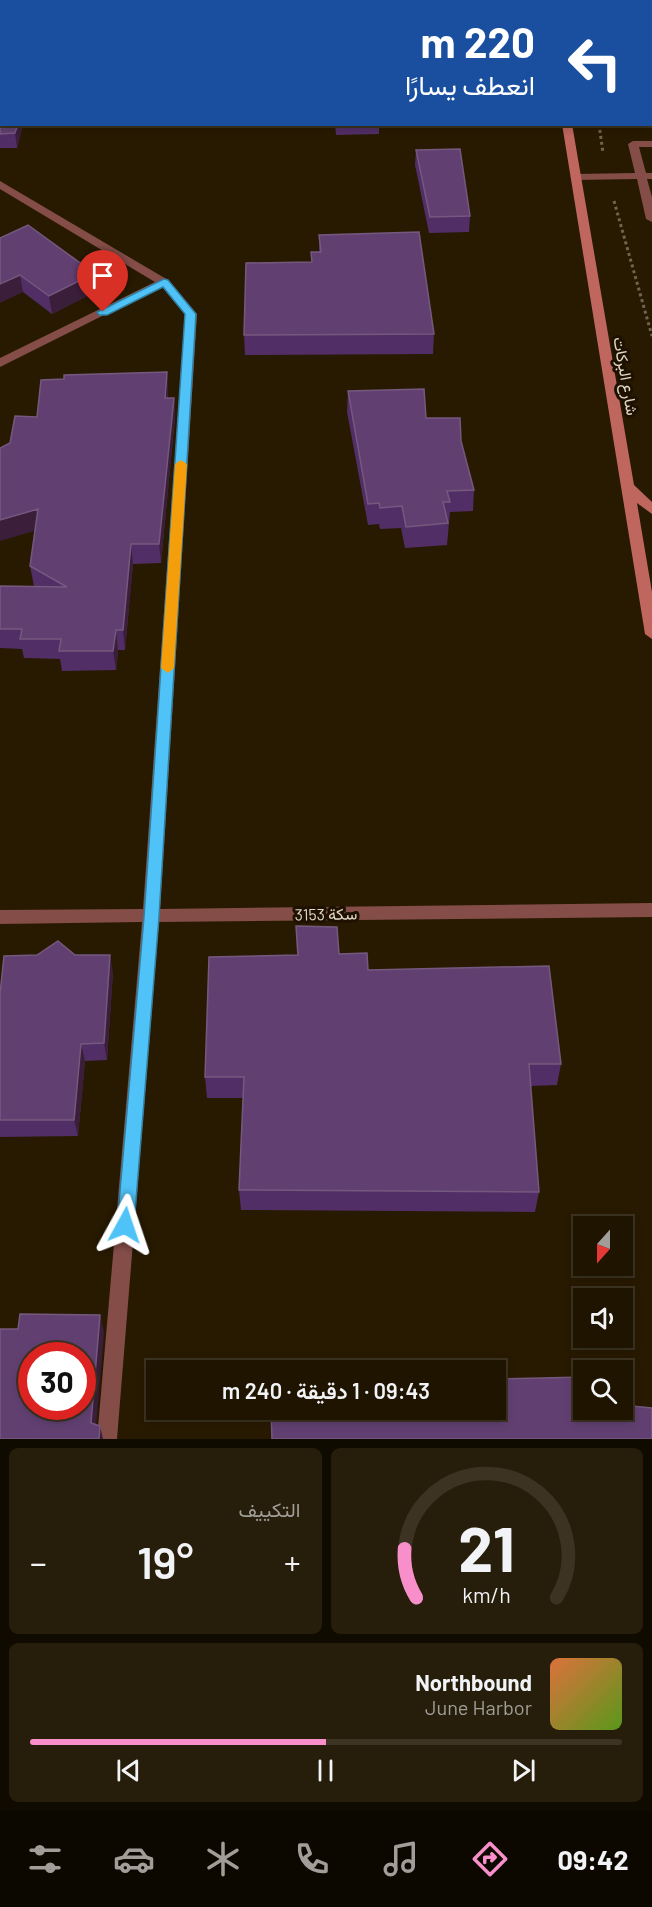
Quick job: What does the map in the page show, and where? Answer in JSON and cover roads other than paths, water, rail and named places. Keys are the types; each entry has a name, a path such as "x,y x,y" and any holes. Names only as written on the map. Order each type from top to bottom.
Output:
{"street":[{"name":"شارع البركات","path":"567,126 652,631"},
{"path":"652,144 633,144 652,219"},
{"path":"575,177 652,176"},
{"path":"0,183 164,282 191,314 152,917 107,1439"},
{"path":"0,363 164,282"},
{"path":"627,486 652,510"},
{"name":"سكة 3153","path":"0,917 652,910"}]}
